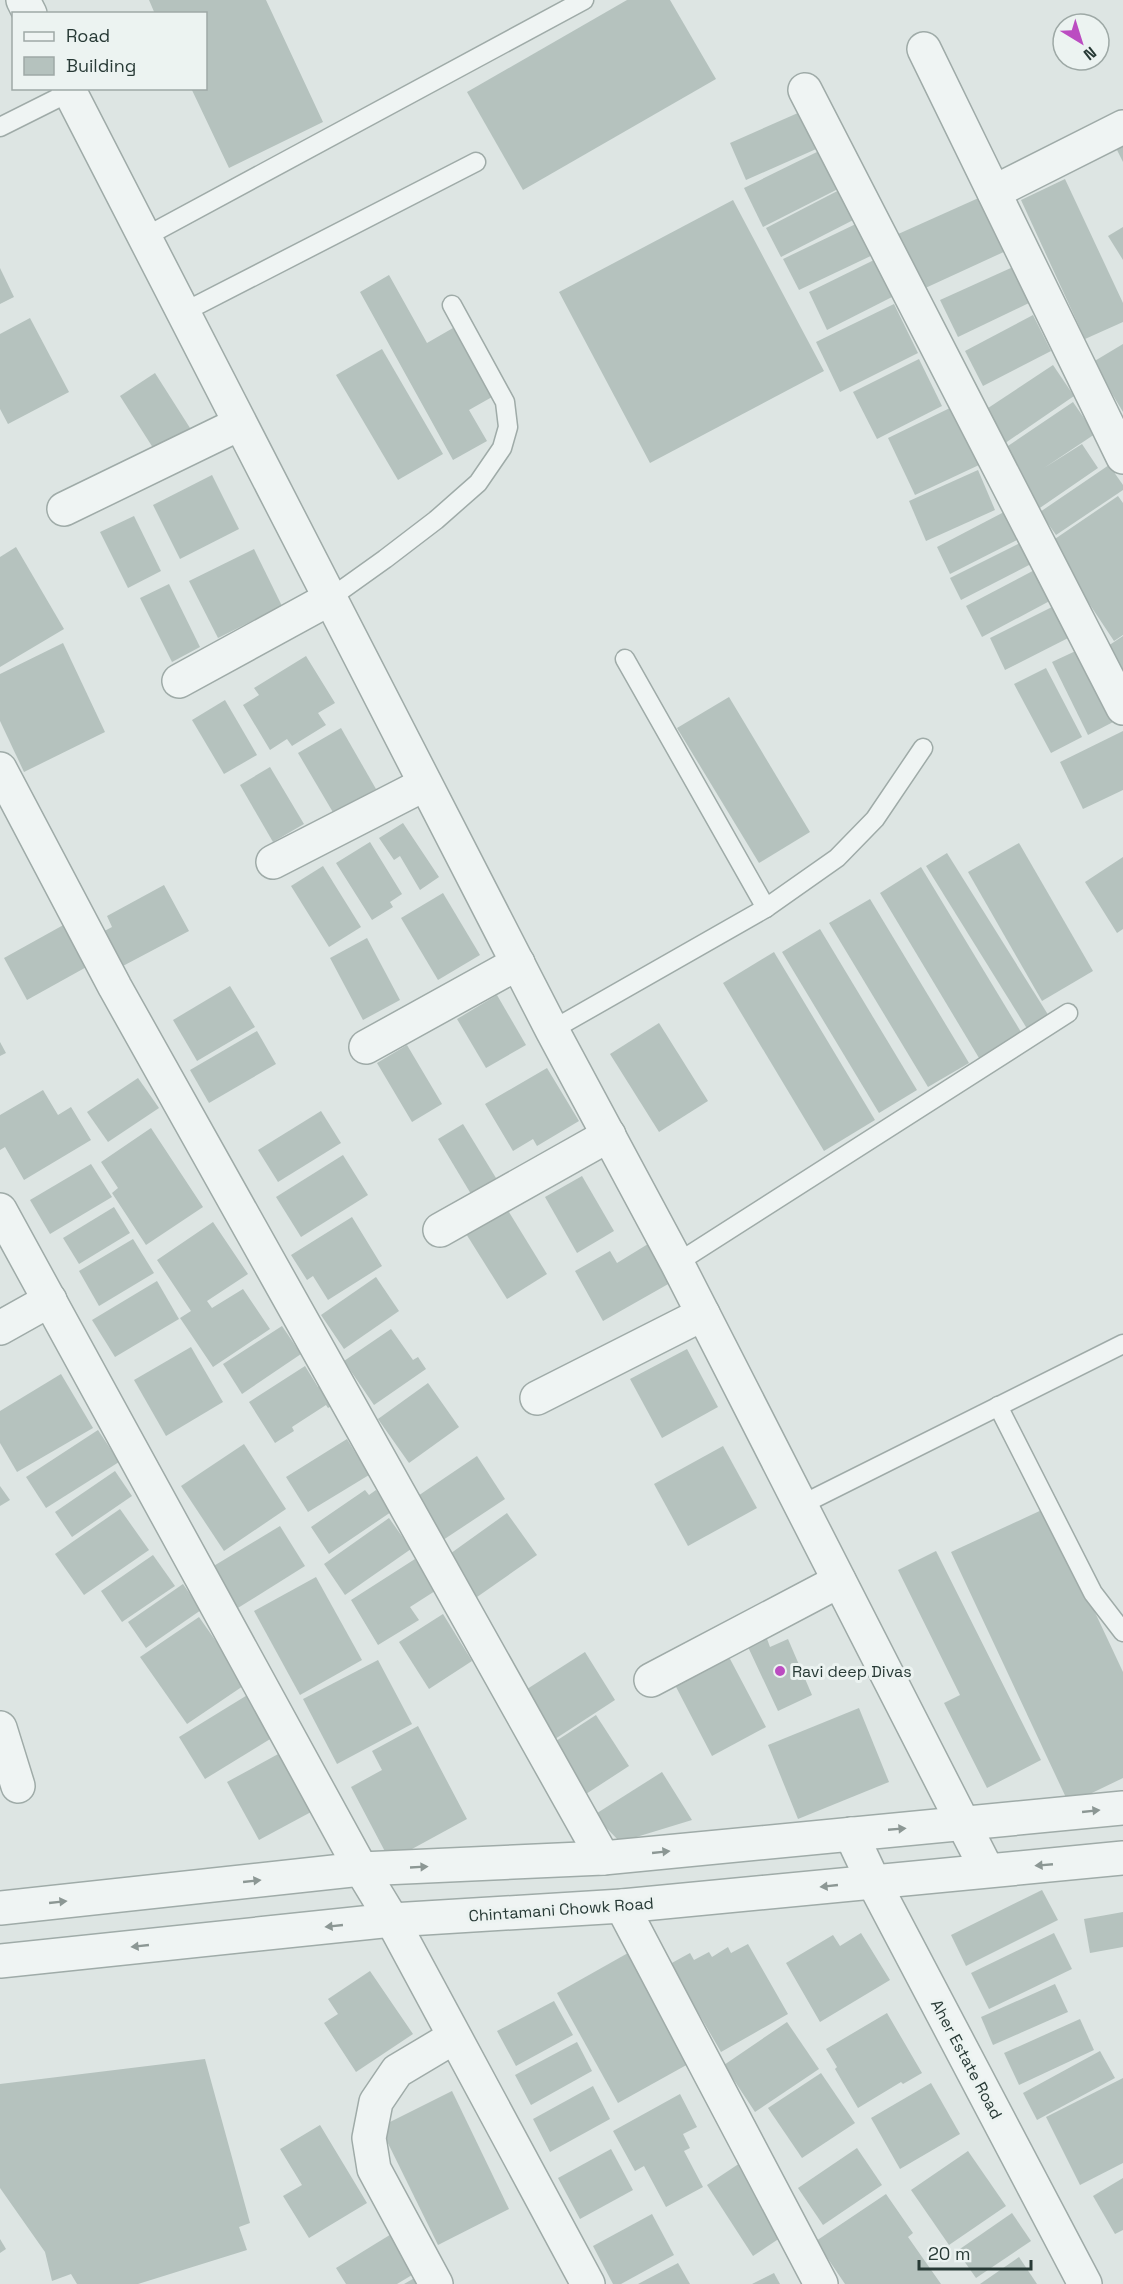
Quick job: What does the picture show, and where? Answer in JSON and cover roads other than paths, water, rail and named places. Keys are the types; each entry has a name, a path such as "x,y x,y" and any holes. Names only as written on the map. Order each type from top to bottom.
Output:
{"street":[{"path":"924,49 1123,457"},
{"path":"69,90 329,599 552,1029 677,1263 987,1870"},
{"path":"805,90 1123,708"},
{"path":"993,192 1123,127"},
{"path":"64,509 239,424"},
{"path":"179,681 329,599"},
{"path":"0,770 116,987 603,1858"},
{"path":"273,862 425,784"},
{"path":"366,1047 518,963"},
{"path":"440,1230 609,1135"},
{"path":"0,1210 361,1869 392,1920 588,2284"},
{"path":"0,1328 50,1300"},
{"path":"537,1398 703,1314"},
{"path":"651,1680 839,1581"},
{"path":"0,1728 18,1785"},
{"path":"0,1908 361,1869 603,1858 1123,1808"},
{"name":"Aher Estate Road","path":"851,1834 873,1881 1085,2284"},
{"name":"Chintamani Chowk Road","path":"0,1961 392,1920 622,1906 1123,1857"},
{"path":"622,1906 821,2284"},
{"path":"436,2284 374,2169 369,2138 376,2102 397,2071 454,2037"}],"lane":[{"path":"143,238 584,0"},
{"path":"0,127 69,90"},
{"path":"182,313 476,162"},
{"path":"329,599 436,520 478,483 502,448 508,427 505,402 452,305"},
{"path":"625,659 766,908"},
{"path":"552,1029 766,908 837,858 875,819 923,748"},
{"path":"677,1263 1068,1013"},
{"path":"801,1505 1123,1344"},
{"path":"998,1406 1093,1593 1123,1632"}],"place":[{"name":"Ravi deep Divas","path":"780,1671"}]}
